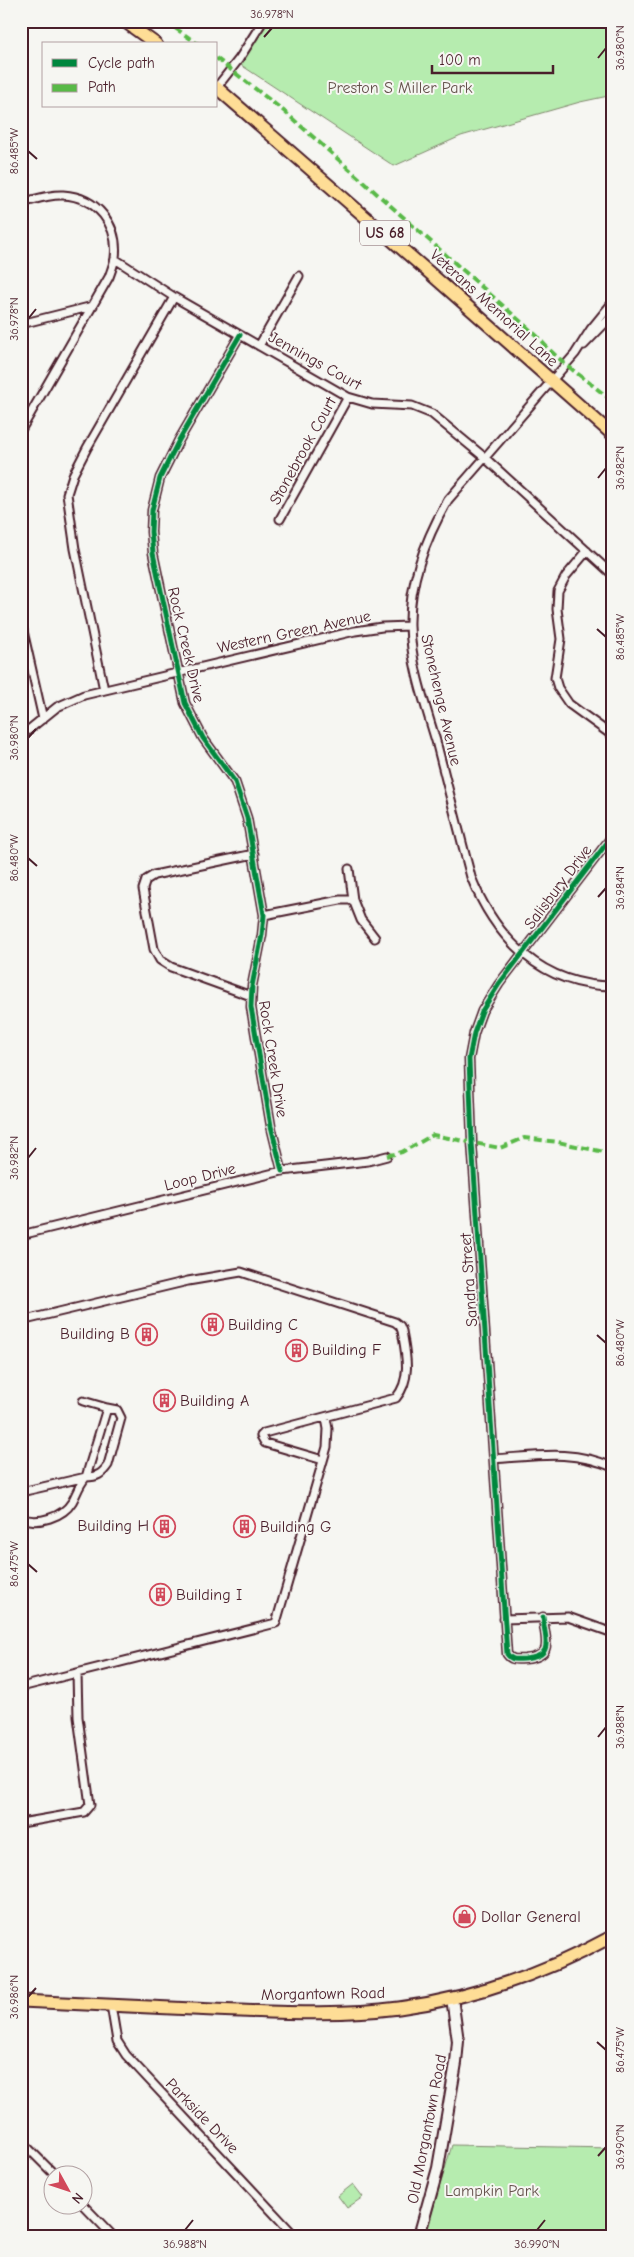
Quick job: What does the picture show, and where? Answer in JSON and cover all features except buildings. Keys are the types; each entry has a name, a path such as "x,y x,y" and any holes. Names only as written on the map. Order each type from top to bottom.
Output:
{"main road":[{"path":"124,21 153,42"},
{"name":"Veterans Memorial Lane","path":"218,88 613,436"},
{"name":"Morgantown Road","path":"21,2001 315,2013 382,2010 452,1998 527,1975 613,1936"}],"street":[{"path":"218,86 239,59 263,21"},
{"path":"21,203 62,195 79,197 95,206 107,219 114,236 115,259 109,277 21,430"},
{"name":"Jennings Court","path":"115,259 174,297 348,397 372,404 401,404 422,409 440,420 484,457 613,574"},
{"path":"259,346 299,276"},
{"path":"104,690 67,494 73,475 84,454 174,297"},
{"path":"575,354 591,329 613,302"},
{"path":"21,324 93,306"},
{"path":"575,354 613,315"},
{"name":"Rock Creek Drive","path":"240,336 168,458 154,499 151,532 153,553 185,703 192,720 235,782 243,802 254,854 264,915 251,996 252,1019 265,1093 282,1171"},
{"name":"Stonehenge Avenue","path":"575,354 448,500 434,524 417,575 410,626 419,680 471,878 480,900 493,922 523,954 542,967 562,976 583,982 613,986"},
{"name":"Stonebrook Court","path":"280,519 348,397"},
{"path":"587,551 566,576 558,591 557,609 561,639 556,678 558,688 569,704 613,736"},
{"path":"21,622 43,719"},
{"name":"Western Green Avenue","path":"21,736 67,701 104,690 365,629 410,626"},
{"name":"Salisbury Drive","path":"523,954 613,835"},
{"path":"251,996 171,967 160,960 154,949 143,889 146,880 154,875 254,854"},
{"path":"349,869 354,900 361,920 375,938"},
{"path":"264,915 340,900 354,900"},
{"name":"Sandra Street","path":"523,954 499,984 482,1011 474,1034 469,1059 472,1133 504,1619 507,1654 513,1660 539,1657 543,1654 546,1645 543,1617"},
{"name":"Loop Drive","path":"21,1235 282,1171 360,1162 387,1156"},
{"path":"21,1322 198,1278 241,1272 388,1319 400,1326 404,1342 407,1377 400,1393 389,1401 264,1433 262,1436 265,1444 323,1460"},
{"path":"21,1492 100,1475 105,1470 121,1424 120,1414 83,1401"},
{"path":"21,1518 35,1520 57,1515 72,1502 79,1484 86,1477 106,1408"},
{"path":"21,1687 276,1623 323,1460 328,1437 326,1418"},
{"path":"494,1460 565,1454 588,1458 613,1467"},
{"path":"67,1481 74,1486 76,1492"},
{"path":"504,1619 568,1617 613,1633"},
{"path":"21,1822 84,1812 90,1805 78,1717 77,1673"},
{"name":"Old Morgantown Road","path":"419,2236 438,2168 456,2063 458,2042 452,1998"},
{"name":"Parkside Drive","path":"111,2005 117,2041 126,2055 292,2235"},
{"path":"21,2141 44,2164"},
{"path":"92,2214 113,2236"}],"green space":[{"name":"Preston S Miller Park","path":"268,21 613,21 613,95 580,102 461,136 394,166 241,65"},
{"name":"Lampkin Park","path":"452,2145 613,2148 613,2236 425,2236"},
{"path":"353,2184 363,2197 347,2208 338,2196"}],"marked path":[{"path":"165,21 195,42"},
{"path":"218,60 285,112 537,336 554,354 613,402"},
{"path":"387,1156 402,1152 433,1135 500,1148 524,1138 558,1142 613,1154"}],"cycle path":[{"path":"240,335 179,440 160,478 152,510 151,532 153,553 185,703 203,738 235,782 247,818 264,915 252,986 251,1007 271,1126 282,1171"},
{"path":"543,1617 546,1646 541,1655 525,1659 511,1658 507,1654 472,1142 469,1059 474,1033 482,1011 499,984 613,835"}],"place":[{"name":"Building C","path":"212,1325"},
{"name":"Building B","path":"146,1334"},
{"name":"Building F","path":"296,1350"},
{"name":"Building A","path":"164,1401"},
{"name":"Building H","path":"165,1526"},
{"name":"Building G","path":"244,1527"},
{"name":"Building I","path":"160,1595"},
{"name":"Dollar General","path":"465,1917"}]}
